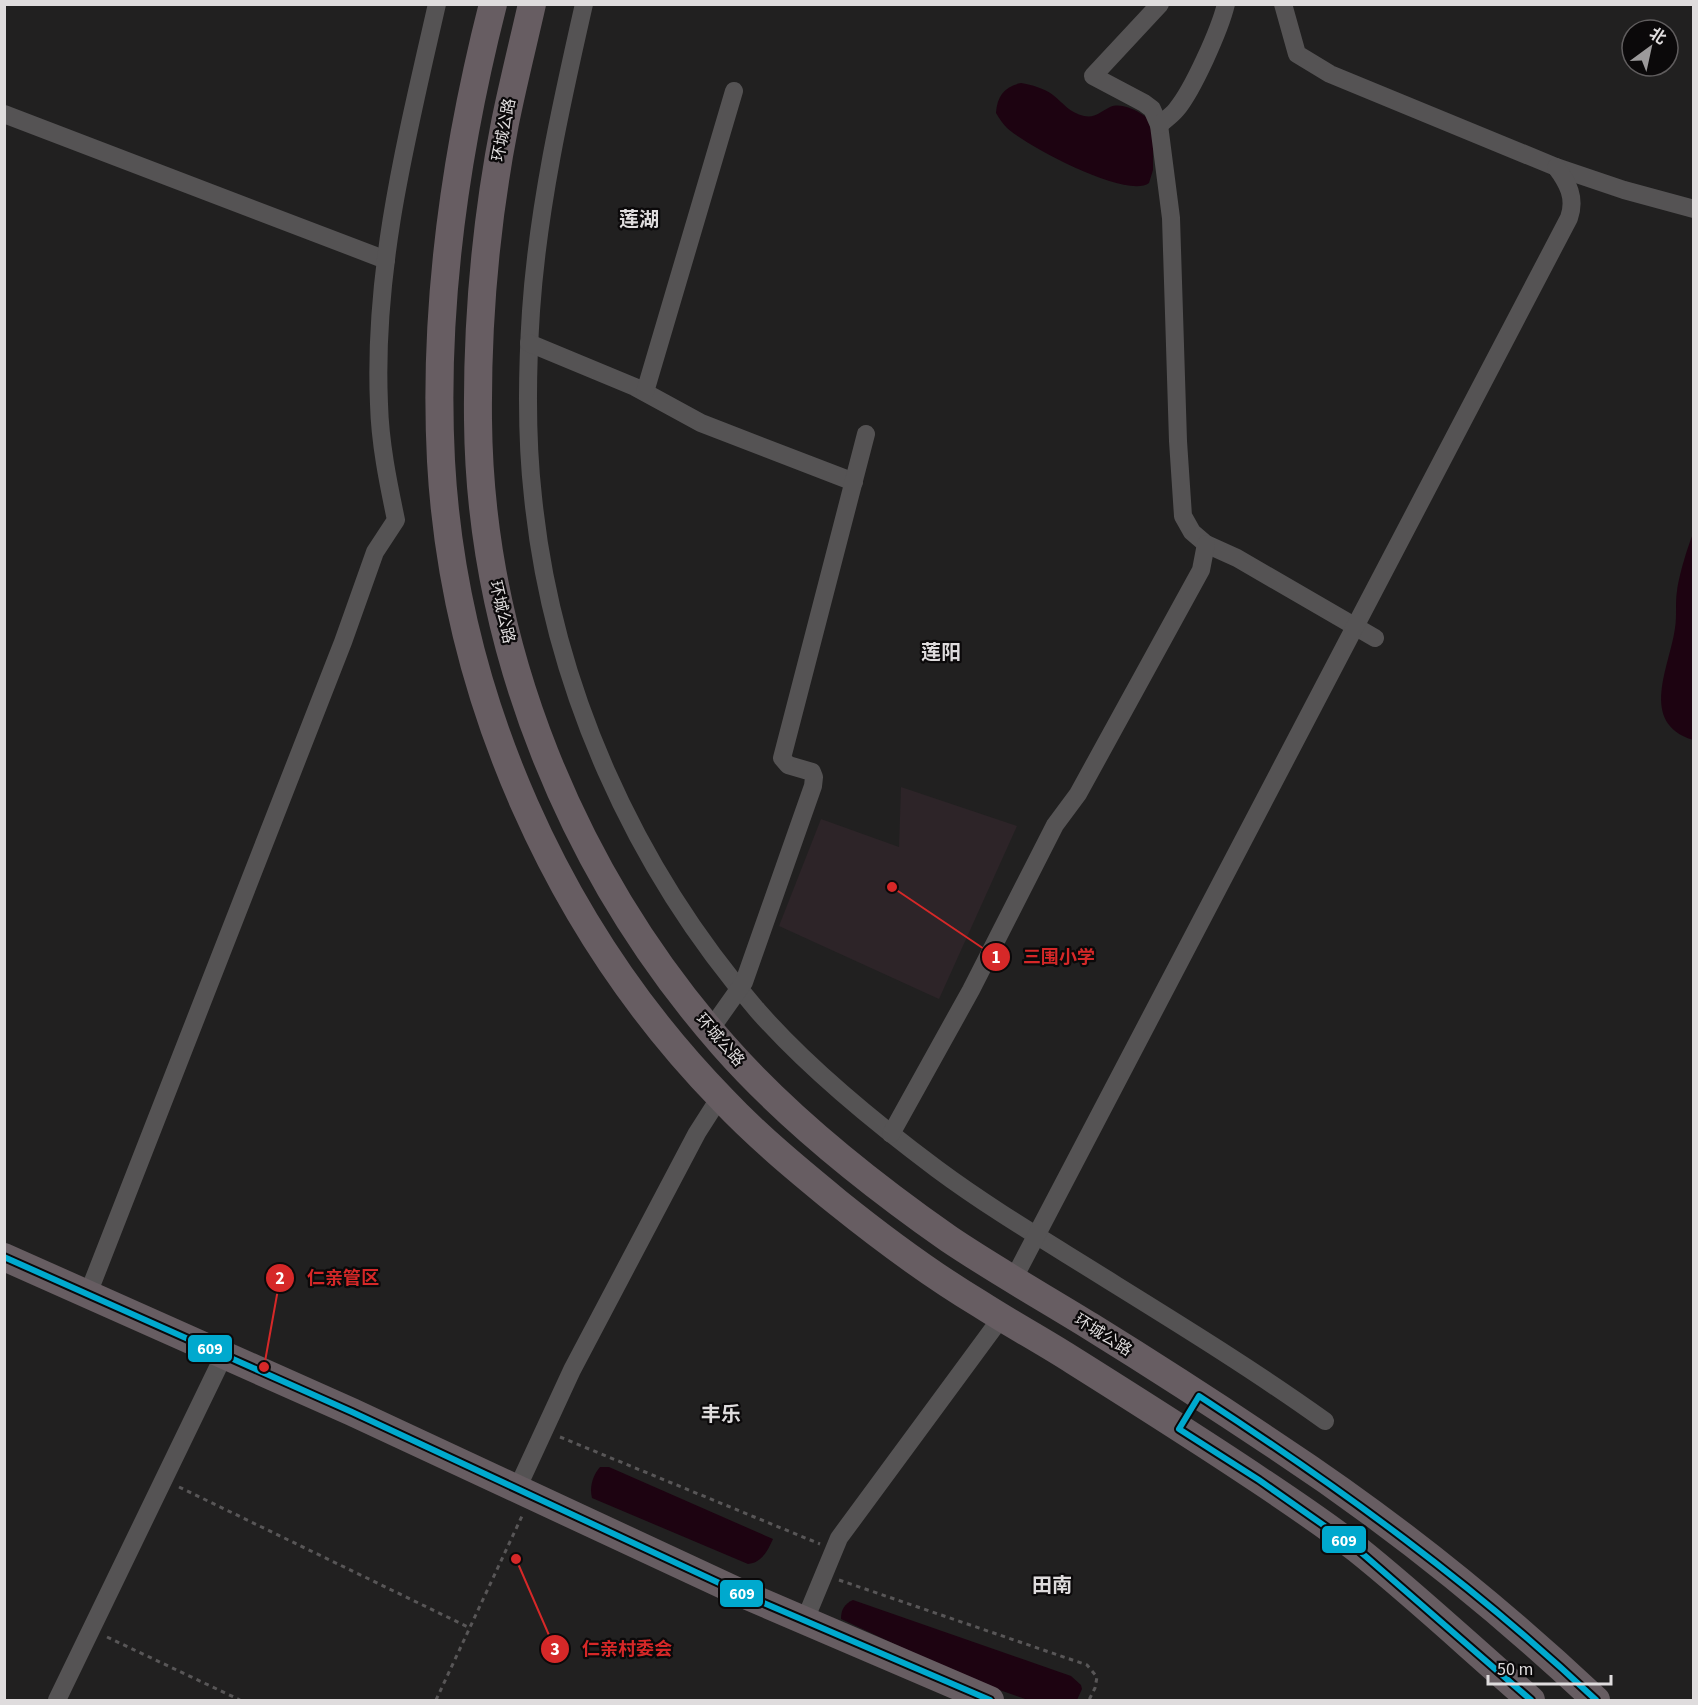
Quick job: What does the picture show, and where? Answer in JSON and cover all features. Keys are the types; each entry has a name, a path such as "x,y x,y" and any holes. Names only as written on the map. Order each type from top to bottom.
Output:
{"main road":[{"path":"493,4 479,59 456,181 443,302 439,423 441,466 458,594 475,664 496,732 530,816 589,928 666,1037 720,1097 762,1138 839,1204 928,1270 1259,1480 1356,1548 1531,1701"},
{"name":"环城公路","path":"532,4 510,98 494,186 481,305 479,464 494,577 506,632 532,720 582,837 616,900 669,979 710,1030 752,1076 825,1142 906,1207 1013,1280 1199,1396 1280,1449 1378,1518 1479,1596 1596,1701"},
{"path":"4,1257 805,1620 990,1701"},
{"path":"1179,1429 1199,1396"}],"street":[{"path":"88,1294 343,642 375,552 396,520 384,462 379,405 381,311 386,260 400,171 436,4"},
{"path":"584,4 556,137 537,248 529,343 528,422 533,500 545,577 566,662 596,744 647,856 685,917 739,988 787,1042 891,1134 978,1199 1035,1237 1114,1283 1325,1420"},
{"path":"1160,4 1093,76 1144,103 1152,109 1160,125 1171,218 1183,516 1192,532 1206,544 1237,558 1375,638"},
{"path":"1160,125 1176,110 1187,93 1223,18 1226,4"},
{"path":"1283,4 1297,54 1330,74 1556,167 1624,190 1694,209"},
{"path":"645,392 734,91"},
{"path":"4,114 386,260"},
{"path":"1013,1280 1569,218 1573,199 1568,184 1556,167"},
{"path":"529,343 645,392 701,423 854,482"},
{"path":"710,1030 744,982 813,786 812,772 788,765 782,758 866,434"},
{"path":"891,1134 971,990 1055,825 1078,794 1201,570 1206,544"},
{"path":"524,1492 544,1431 572,1370 697,1133 720,1097"},
{"path":"805,1620 839,1538 1001,1318"},
{"path":"57,1701 224,1355"}],"path":[{"path":"544,1431 834,1550"},
{"path":"164,1480 470,1628"},
{"path":"436,1701 470,1628 524,1492"},
{"path":"823,1575 1087,1665 1097,1677 1089,1701"},
{"path":"92,1630 240,1701"}],"shaded area":[{"path":"1021,83 1046,90 1079,115 1092,116 1110,107 1121,106 1139,112 1153,122 1153,170 1149,183 1137,186 1099,178 1054,157 1017,136 1007,128 996,113 1000,97 1006,89"},
{"path":"1693,534 1693,740 1676,732 1666,721 1662,707 1662,692 1675,628 1678,585"},
{"path":"901,787 1017,826 939,999 779,926 821,819 899,847"},
{"path":"600,1467 609,1467 773,1539 761,1559 748,1564 592,1498 592,1481"},
{"path":"853,1600 1071,1676 1081,1685 1082,1689 1077,1700 1028,1700 974,1681 841,1619 847,1603"}],"transit line":[{"name":"609","path":"4,1257 352,1412 745,1595 990,1700"},
{"name":"609","path":"1531,1700 1356,1548 1259,1480 1179,1429 1199,1396 1354,1502 1454,1577 1502,1616 1596,1700"}],"place":[{"name":"三围小学","path":"892,887"},
{"name":"仁亲管区","path":"264,1367"},
{"name":"仁亲村委会","path":"516,1559"}],"district":[{"name":"莲湖","path":"639,220"},
{"name":"莲阳","path":"941,653"},
{"name":"丰乐","path":"721,1415"},
{"name":"田南","path":"1052,1586"}]}
